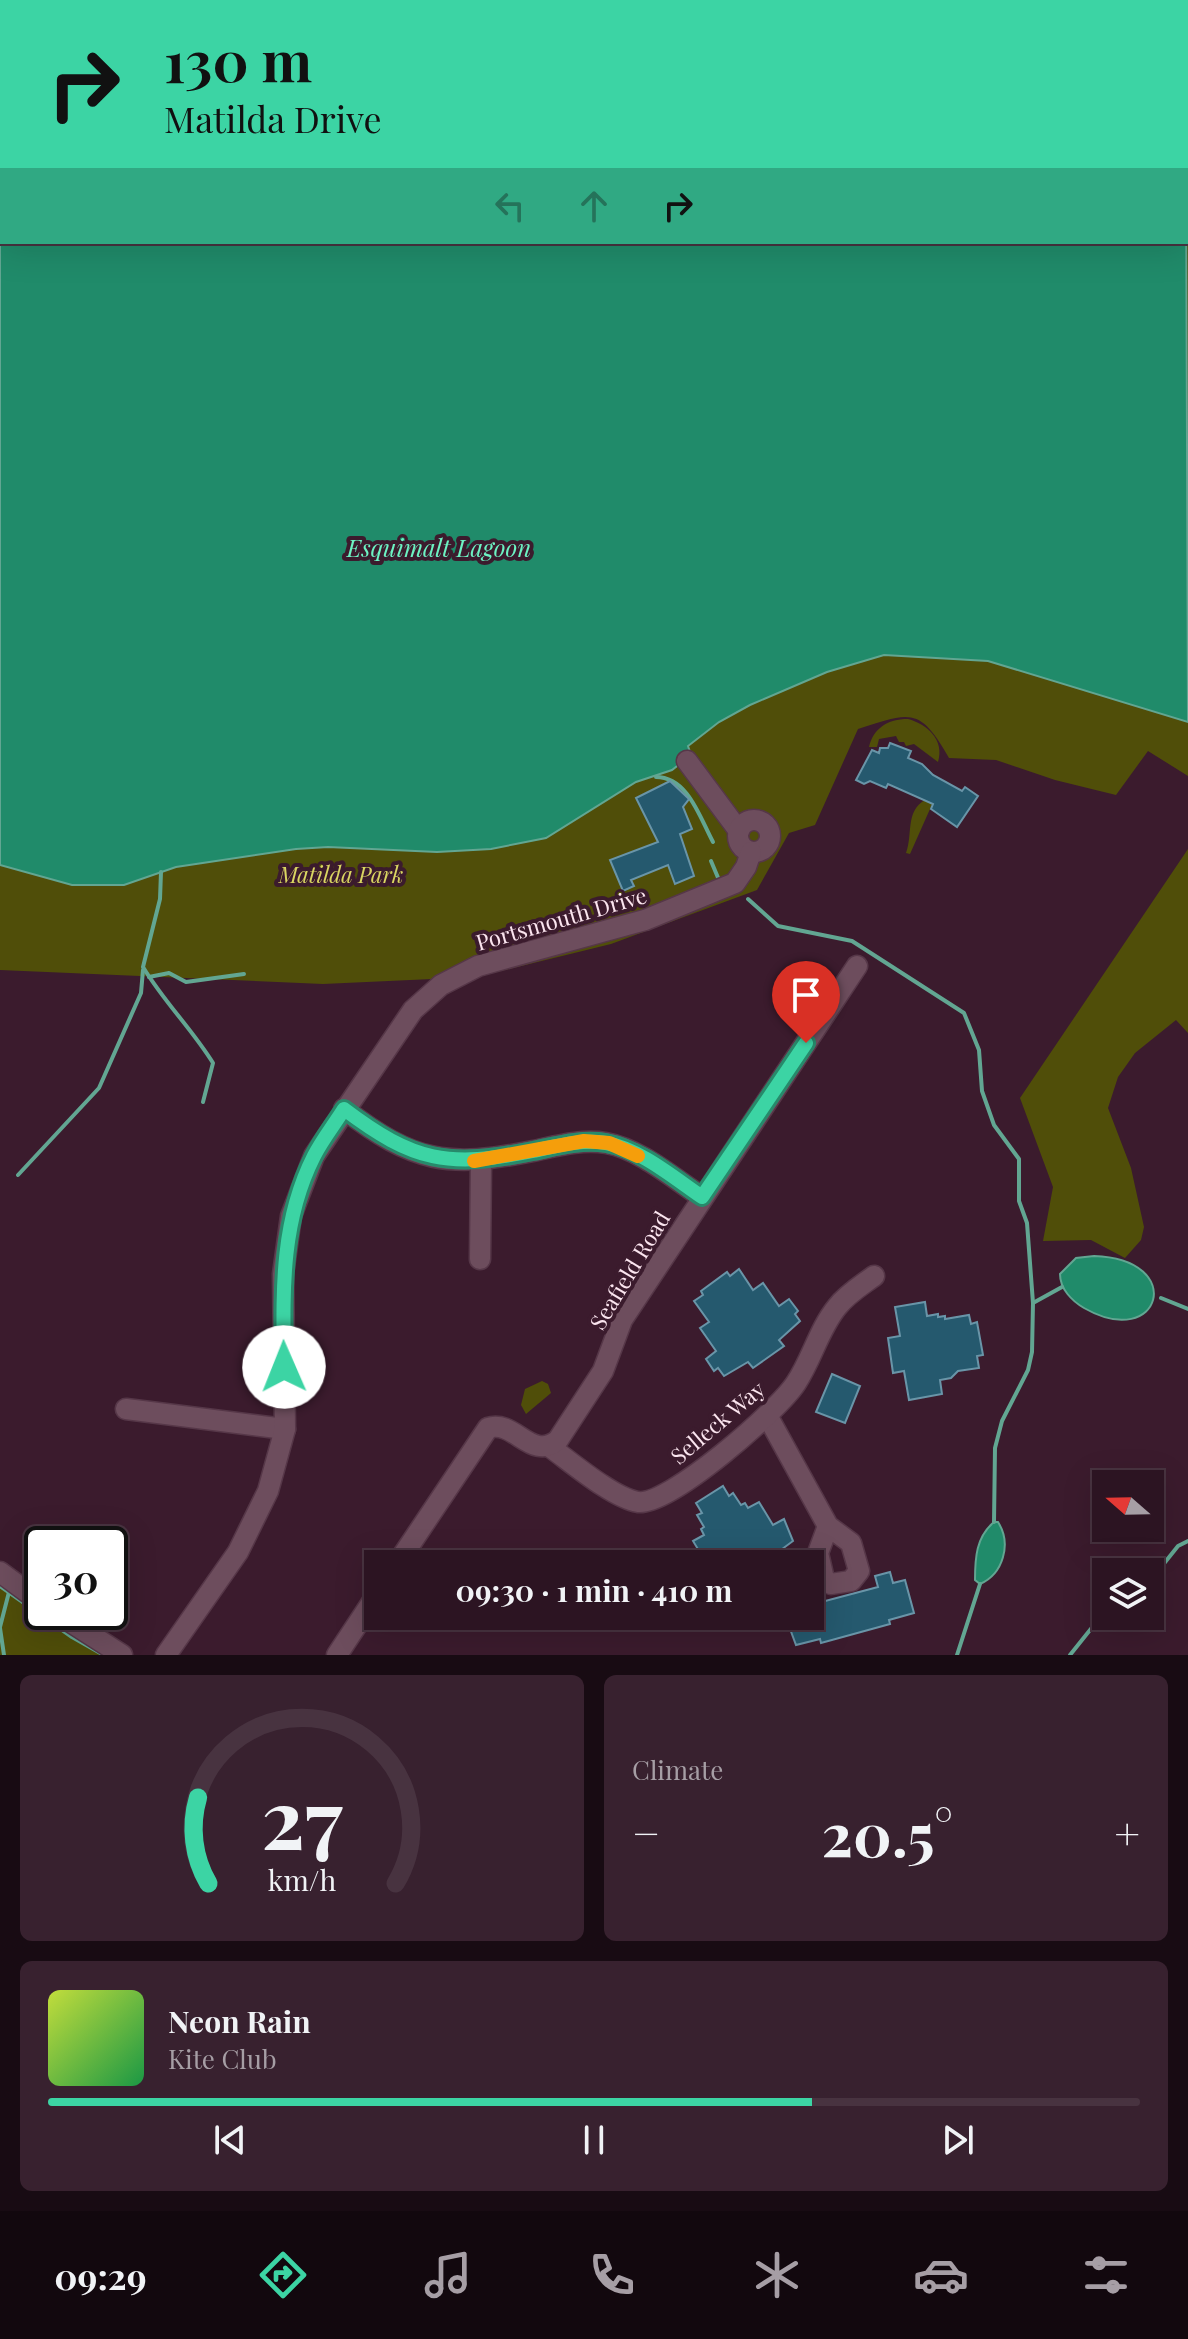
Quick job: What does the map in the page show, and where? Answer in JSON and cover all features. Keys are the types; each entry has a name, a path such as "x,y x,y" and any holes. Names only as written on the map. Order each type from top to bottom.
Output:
{"street":[{"path":"687,761 739,831 740,845 751,852 767,846 770,834 767,826 751,820 739,831"},
{"name":"Portsmouth Drive","path":"166,1655 238,1552 268,1491 285,1429 283,1274 291,1216 314,1156 413,1010 441,985 478,966 645,920 735,883 746,867 751,852"},
{"name":"Seafield Road","path":"550,1447 594,1386 622,1320 857,966"},
{"path":"344,1109 372,1131 409,1150 455,1161 481,1161 584,1141 609,1143 639,1156 702,1197"},
{"path":"480,1259 481,1161"},
{"name":"Selleck Way","path":"550,1447 620,1495 636,1502 653,1501 671,1491 768,1417 796,1383 834,1310 874,1276"},
{"path":"126,1409 285,1429"},
{"path":"768,1417 828,1526"},
{"path":"406,1550 488,1428 497,1425 535,1447 550,1447"},
{"path":"0,1572 24,1590"},
{"path":"337,1655 364,1614"},
{"path":"83,1630 122,1655"}],"green space":[{"name":"Esquimalt Lagoon","path":"0,244 1188,244 1188,776 1148,751 1116,795 1055,780 996,760 949,758 921,721 902,717 890,719 858,729 815,825 789,833 757,890 611,944 476,977 323,984 0,970"},
{"path":"908,719 933,734 939,747 938,762 914,744 906,746 904,742 899,742 896,736 879,739 877,747 869,747 882,726"},
{"path":"925,800 934,800 910,854 906,853 912,817"},
{"path":"1188,849 1188,1033 1176,1020 1135,1053 1118,1077 1108,1108 1131,1168 1144,1227 1141,1240 1125,1258 1091,1240 1043,1241 1053,1187 1020,1098"},
{"path":"542,1381 548,1384 551,1393 526,1414 521,1405 525,1389"},
{"path":"0,1580 24,1597 24,1630 71,1630 106,1655 0,1655"}],"water":[{"name":"Esquimalt Lagoon","path":"0,244 1186,244 1188,722 988,661 884,655 827,672 750,705 719,722 688,746 691,755 672,770 636,782 546,838 491,849 437,852 328,847 296,849 176,867 124,885 72,885 0,865"},
{"path":"1094,1256 1124,1261 1143,1272 1152,1285 1153,1300 1146,1312 1131,1319 1110,1319 1084,1308 1071,1298 1064,1290 1060,1274 1076,1258"},
{"path":"994,1522 998,1522 1002,1531 1003,1558 994,1573 980,1584 975,1580 978,1548 983,1534"}],"building":[{"path":"890,743 911,751 908,758 922,764 933,775 962,791 965,787 978,796 957,827 931,809 933,804 888,784 886,788 870,781 864,784 856,780 872,750 879,753 880,748 888,748"},
{"path":"670,781 689,799 683,807 692,829 680,834 694,876 675,884 668,865 631,880 634,886 623,891 610,860 658,842 636,798"},
{"path":"739,1269 753,1290 763,1283 779,1306 789,1299 798,1311 795,1314 800,1321 779,1340 784,1346 753,1368 748,1362 724,1376 718,1368 714,1371 706,1359 716,1351 700,1328 709,1322 694,1301 703,1295 701,1291 727,1272 730,1276"},
{"path":"925,1302 927,1316 938,1314 938,1317 945,1316 945,1319 969,1315 971,1324 977,1322 983,1355 977,1356 979,1368 958,1371 951,1378 940,1380 942,1394 909,1400 904,1371 893,1373 888,1338 900,1336 895,1307"},
{"path":"832,1374 860,1386 845,1423 816,1412"},
{"path":"723,1486 729,1496 733,1493 741,1505 745,1503 748,1508 759,1502 773,1525 784,1519 793,1541 781,1550 698,1550 693,1541 704,1535 701,1529 704,1527 697,1515 702,1513 696,1503"},
{"path":"890,1572 893,1583 905,1580 914,1613 889,1620 890,1624 821,1643 820,1639 796,1645 790,1630 824,1630 824,1601 878,1587 875,1576"}],"waterway":[{"path":"656,777 667,779 685,791 713,842"},
{"path":"711,861 719,880"},
{"path":"161,872 160,899 143,967 213,1063 203,1102"},
{"path":"748,899 778,926 852,941 964,1013 979,1050 982,1091 994,1125 1019,1159 1019,1201 1027,1223 1033,1303"},
{"path":"18,1175 99,1088 141,993 143,970"},
{"path":"149,977 169,973 186,982 244,974"},
{"path":"994,1522 995,1448 1002,1421 1028,1370 1032,1352 1033,1303 1062,1287"},
{"path":"1161,1298 1188,1309"},
{"path":"1164,1564 1178,1546 1188,1541"},
{"path":"957,1655 980,1584"},
{"path":"0,1586 72,1637 102,1654"},
{"path":"0,1627 9,1592"},
{"path":"0,1628 4,1655"},
{"path":"1070,1655 1092,1628"}],"slow traffic":[{"path":"474,1161 584,1141 609,1143 638,1156"}],"route":[{"path":"284,1367 283,1274 291,1216 314,1156 344,1109 372,1131 409,1150 455,1161 481,1161 584,1141 609,1143 639,1156 702,1197 806,1043"}],"park label":[{"name":"Matilda Park","path":"341,874"}]}
